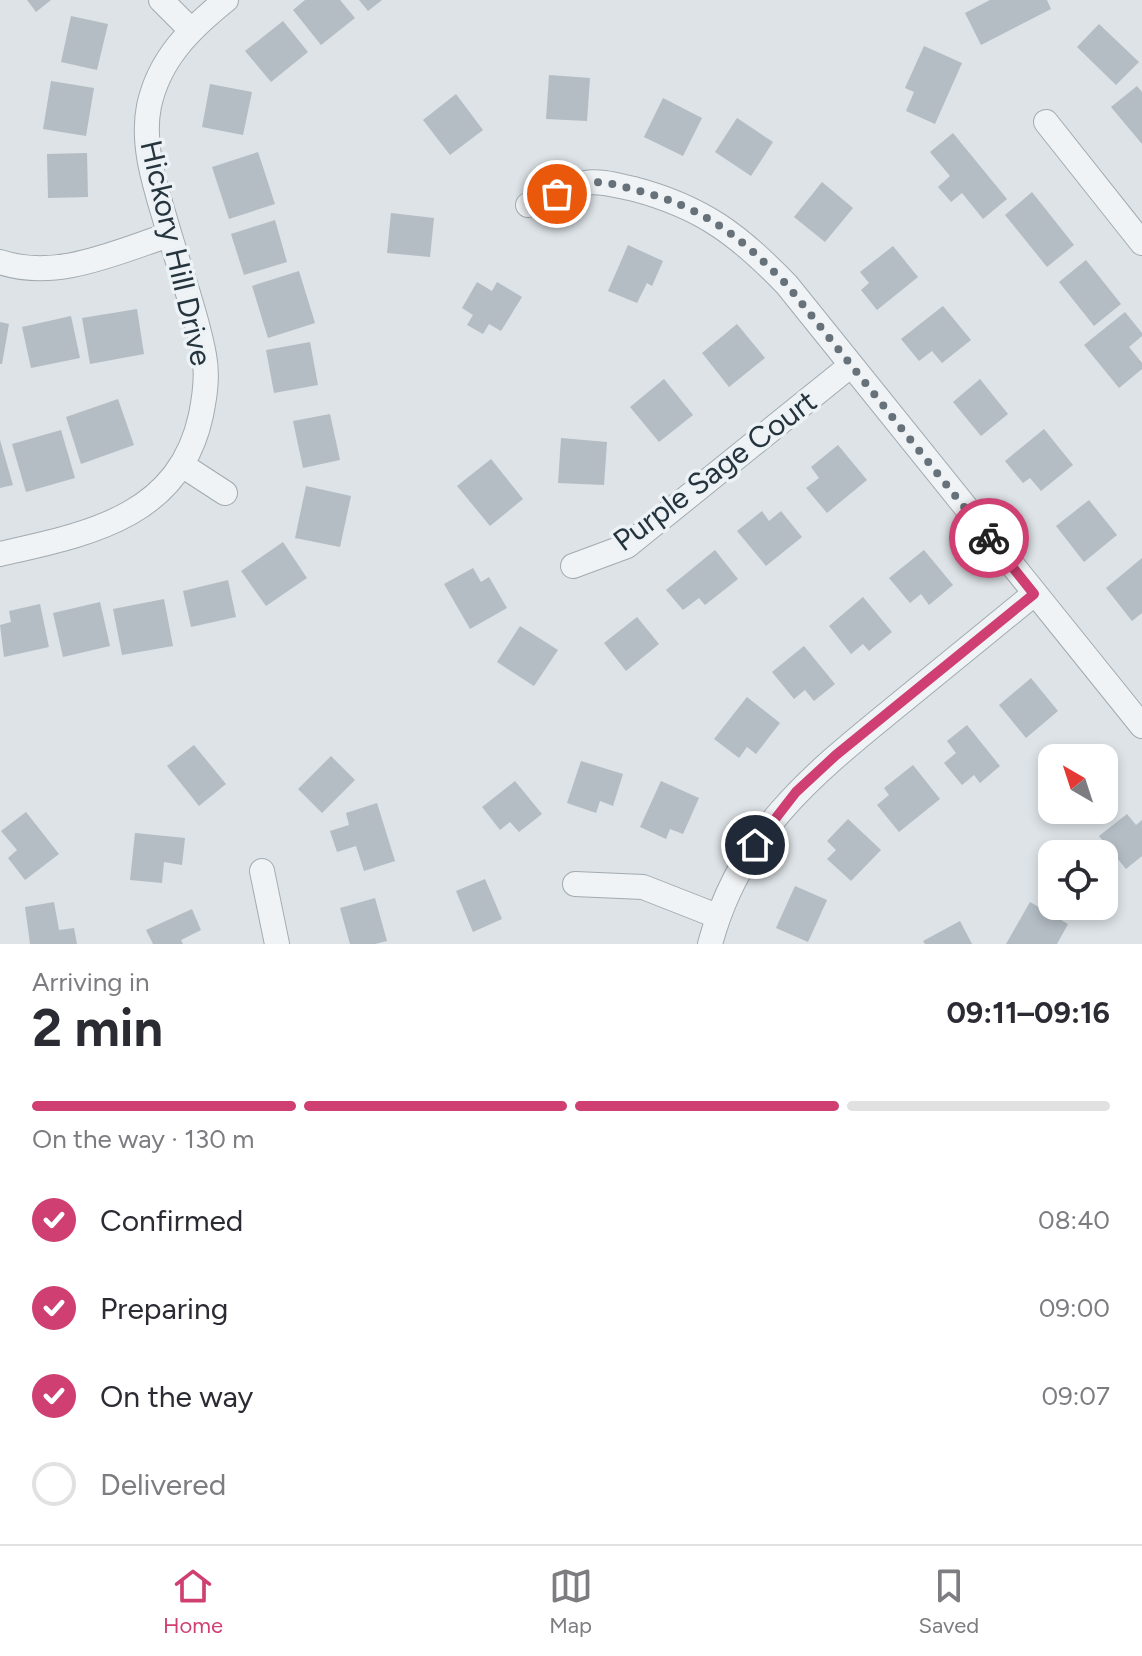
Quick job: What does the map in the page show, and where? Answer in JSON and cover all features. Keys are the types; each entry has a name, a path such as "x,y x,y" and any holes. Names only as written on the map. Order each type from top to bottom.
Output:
{"street":[{"path":"161,0 190,29"},
{"name":"Hickory Hill Drive","path":"0,554 83,535 116,521 151,499 182,465 198,428 206,391 204,356 153,178 146,135 149,106 165,66 190,29 226,0"},
{"path":"1046,122 1142,243"},
{"path":"528,205 586,183 617,185 685,206 720,225 752,249 787,285 1142,726"},
{"path":"0,262 53,268 77,264 169,235"},
{"name":"Purple Sage Court","path":"573,566 627,546 850,366"},
{"path":"182,465 225,493"},
{"path":"710,944 717,916 751,851 796,792 836,755 1034,594"},
{"path":"262,871 277,944"},
{"path":"575,884 643,887 717,916"}],"building":[{"path":"27,0 51,0 36,12"},
{"path":"305,0 340,0 355,18 321,45 293,10"},
{"path":"359,0 382,0 368,11"},
{"path":"990,0 1047,0 1051,9 981,45 965,13"},
{"path":"71,16 108,24 97,70 61,62"},
{"path":"283,21 308,52 271,82 245,51"},
{"path":"1099,24 1139,62 1116,85 1077,47"},
{"path":"924,46 962,63 935,124 906,111 914,92 905,88"},
{"path":"549,75 590,78 587,121 546,119"},
{"path":"51,81 94,88 86,136 43,129"},
{"path":"210,84 252,92 243,135 202,127"},
{"path":"1137,86 1142,92 1142,144 1111,107"},
{"path":"456,94 483,130 450,155 423,120"},
{"path":"663,98 702,118 683,156 644,137"},
{"path":"737,118 773,142 751,176 715,152"},
{"path":"953,133 1007,199 983,219 962,193 951,202 938,187 950,176 930,152"},
{"path":"258,152 275,204 229,219 212,167"},
{"path":"87,153 88,197 48,198 47,154"},
{"path":"822,182 853,208 825,242 794,217"},
{"path":"1032,192 1074,245 1047,267 1005,215"},
{"path":"391,213 434,218 430,257 387,253"},
{"path":"275,220 287,262 244,275 231,234"},
{"path":"628,245 663,261 652,286 647,283 637,303 608,291"},
{"path":"893,246 918,277 877,310 861,290 869,283 860,272"},
{"path":"1086,260 1121,304 1094,326 1059,282"},
{"path":"299,271 315,323 268,338 252,286"},
{"path":"477,282 492,291 497,282 522,297 501,331 489,324 483,334 467,325 473,315 462,308"},
{"path":"943,306 971,340 942,363 932,351 919,361 901,339"},
{"path":"137,309 144,354 90,364 82,318"},
{"path":"1125,312 1142,333 1129,347 1142,363 1142,369 1119,388 1084,345"},
{"path":"71,316 80,358 31,368 22,327"},
{"path":"0,322 9,324 2,364 0,364"},
{"path":"737,324 765,358 729,387 702,353"},
{"path":"310,342 318,385 274,393 266,350"},
{"path":"664,379 693,415 659,442 630,407"},
{"path":"980,379 1008,414 981,436 953,402"},
{"path":"118,399 134,445 81,464 66,417"},
{"path":"330,414 340,460 303,468 293,421"},
{"path":"1044,429 1073,465 1041,491 1030,478 1023,483 1005,461"},
{"path":"61,430 75,478 26,492 12,444"},
{"path":"561,438 607,442 604,485 558,483"},
{"path":"0,440 13,485 0,488"},
{"path":"838,445 867,480 827,513 806,488 819,478 811,467"},
{"path":"491,459 523,499 490,526 457,486"},
{"path":"306,486 351,496 340,547 295,538"},
{"path":"1089,500 1117,535 1084,562 1056,526"},
{"path":"762,511 769,521 781,511 802,537 766,566 737,531"},
{"path":"283,542 307,578 266,606 241,571"},
{"path":"715,550 738,579 705,605 699,598 683,610 666,590"},
{"path":"924,550 953,585 929,605 921,594 910,603 889,578"},
{"path":"1142,558 1142,613 1132,621 1106,588"},
{"path":"473,568 481,582 489,577 507,608 470,629 444,584"},
{"path":"228,580 236,617 191,627 183,591"},
{"path":"863,597 892,632 869,651 863,644 851,654 829,626"},
{"path":"164,599 173,646 122,655 113,609"},
{"path":"100,602 110,646 63,657 53,613"},
{"path":"40,604 49,647 4,657 0,625 11,622 9,611"},
{"path":"637,617 659,644 626,671 604,643"},
{"path":"520,626 558,650 534,686 497,662"},
{"path":"804,646 835,684 814,701 805,690 794,699 772,672"},
{"path":"1031,678 1058,711 1026,738 999,705"},
{"path":"747,697 780,723 756,754 747,747 739,758 714,739"},
{"path":"967,725 1000,766 980,783 974,775 962,785 944,763 956,753 947,741"},
{"path":"194,745 226,784 199,806 167,766"},
{"path":"331,756 355,780 322,813 298,789"},
{"path":"581,761 623,774 613,806 600,801 596,813 567,803"},
{"path":"913,765 940,799 899,832 877,805 889,795 884,788"},
{"path":"515,781 542,814 519,832 510,822 500,830 482,807"},
{"path":"661,781 699,798 683,834 670,829 666,839 640,827"},
{"path":"377,803 395,861 364,871 356,846 337,852 330,831 349,825 346,813"},
{"path":"26,812 59,854 25,880 8,858 17,850 1,831"},
{"path":"1127,814 1136,825 1142,820 1142,856 1126,869 1118,859 1118,840 1102,840 1099,836"},
{"path":"848,819 881,850 851,881 827,859 836,850 827,841"},
{"path":"135,833 185,838 182,865 164,862 162,883 130,880"},
{"path":"485,879 502,919 473,932 456,891"},
{"path":"795,886 827,900 808,942 776,928"},
{"path":"375,898 387,941 350,944 340,908"},
{"path":"54,902 59,930 74,928 77,944 30,944 25,907"},
{"path":"1030,902 1038,907 1038,920 1061,920 1068,924 1057,944 1006,944"},
{"path":"192,909 201,930 181,940 183,944 153,944 146,930"},
{"path":"960,921 972,944 925,944 923,941"}],"way so far":[{"path":"557,194 586,183 617,185 654,194 720,225 752,249 787,285 989,538"}],"route":[{"path":"755,845 796,792 836,755 1034,594 989,538"}]}
